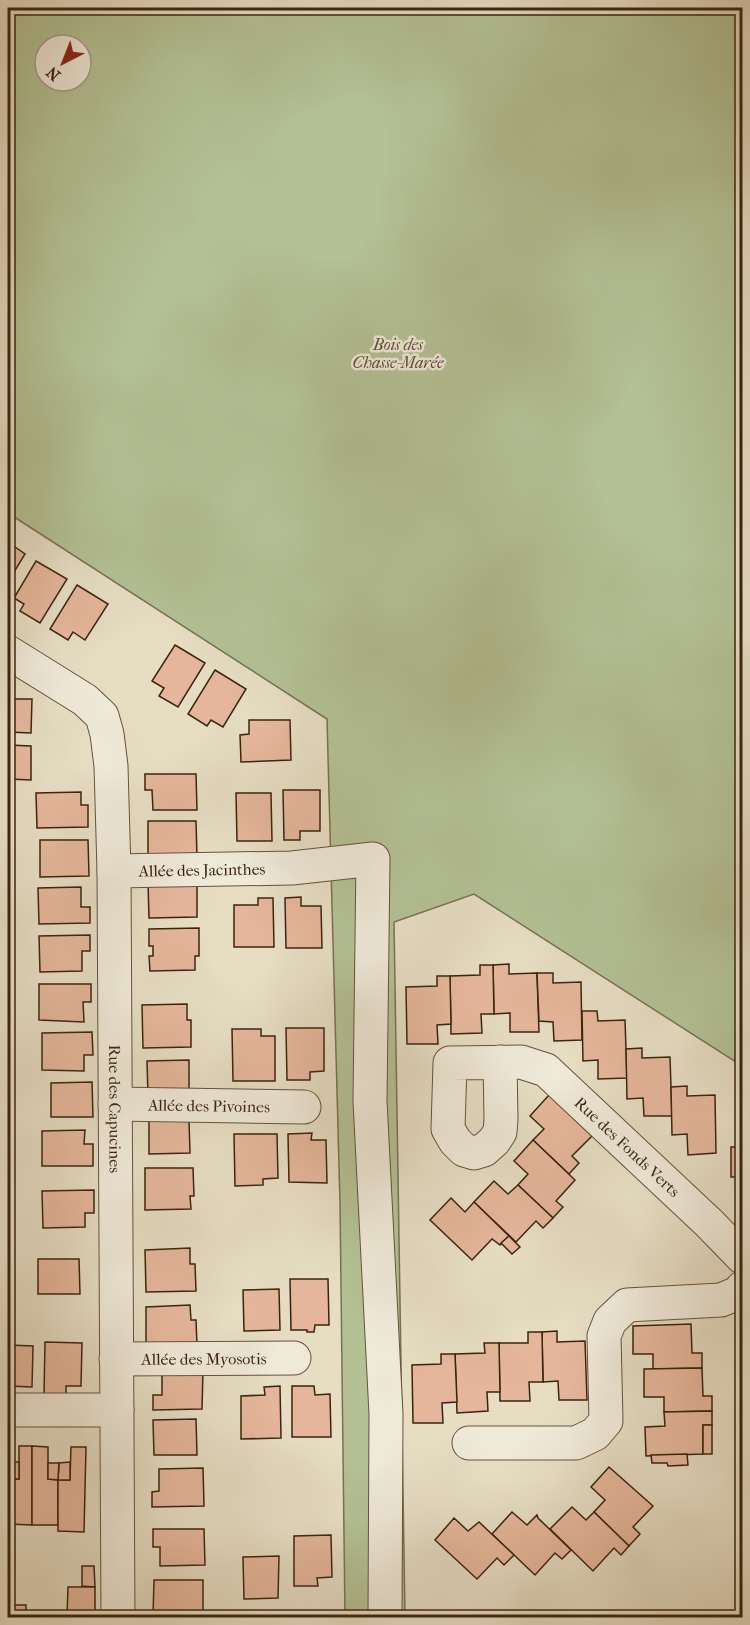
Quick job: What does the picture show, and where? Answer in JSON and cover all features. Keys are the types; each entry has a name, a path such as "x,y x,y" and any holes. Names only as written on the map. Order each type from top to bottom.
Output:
{"street":[{"name":"Rue des Capucines","path":"8,652 85,700 102,716 111,766 114,871 118,1617"},
{"name":"Allée des Jacinthes","path":"114,871 292,868 373,859 370,1101 386,1414 385,1617"},
{"name":"Rue des Fonds Verts","path":"500,1062 500,1131 494,1141 484,1150 474,1153 464,1150 448,1129 450,1063 500,1062 521,1062 546,1070 710,1223 742,1257"},
{"name":"Allée des Pivoines","path":"115,1104 304,1107"},
{"path":"469,1443 576,1443 595,1434 606,1420 604,1336 610,1321 618,1313 627,1305 721,1300 738,1293 742,1288"},
{"name":"Allée des Myosotis","path":"116,1359 294,1358"},
{"path":"8,1410 117,1410"}],"green space":[{"name":"Bois des Chasse-Marée","path":"8,8 742,8 742,1066 474,894 394,922 405,1617 345,1617 340,1203 327,719 8,513"}],"building":[{"path":"8,542 25,554 8,582"},
{"path":"36,561 67,579 40,623 20,611 24,604 14,598"},
{"path":"77,585 108,604 85,640 73,632 68,640 50,629"},
{"path":"175,645 205,663 178,707 159,696 164,688 152,681"},
{"path":"215,670 246,689 223,727 211,720 207,726 188,714"},
{"path":"8,699 32,699 31,733 8,732"},
{"path":"249,720 290,720 291,760 241,762 240,735 249,734"},
{"path":"8,745 31,746 31,780 8,779"},
{"path":"145,774 196,774 197,810 153,810 152,790 145,790"},
{"path":"283,790 320,790 320,831 300,831 300,840 284,840"},
{"path":"81,792 81,805 88,805 88,827 37,828 36,793"},
{"path":"236,793 271,793 272,841 237,841"},
{"path":"148,821 196,821 197,857 148,857"},
{"path":"40,840 88,840 89,876 40,877"},
{"path":"197,881 197,917 149,918 148,882"},
{"path":"81,887 81,907 90,907 90,923 39,924 38,888"},
{"path":"301,897 301,906 321,906 322,948 286,948 285,898"},
{"path":"258,898 273,898 274,947 234,947 234,905 258,905"},
{"path":"199,928 199,956 195,956 195,970 150,971 149,956 153,956 153,946 149,946 149,929"},
{"path":"90,935 90,951 82,951 82,971 40,972 39,936"},
{"path":"509,964 509,974 537,973 539,1032 510,1032 510,1013 494,1014 493,965"},
{"path":"480,965 493,965 494,1014 481,1014 482,1033 451,1034 450,976 480,975"},
{"path":"537,973 553,973 553,983 581,982 582,1040 554,1041 553,1022 539,1021"},
{"path":"437,976 450,976 451,1024 437,1025 438,1044 407,1044 406,987 437,986"},
{"path":"39,984 91,984 91,1002 83,1002 84,1022 39,1020"},
{"path":"187,1004 187,1020 191,1020 191,1047 143,1048 142,1005"},
{"path":"582,1011 597,1011 598,1021 625,1020 627,1078 598,1079 598,1060 583,1061"},
{"path":"286,1028 324,1028 324,1071 310,1072 310,1080 287,1080"},
{"path":"232,1029 261,1029 261,1036 275,1036 275,1081 233,1081"},
{"path":"92,1032 93,1055 84,1055 84,1071 42,1070 42,1033"},
{"path":"642,1048 642,1058 670,1057 672,1116 644,1116 643,1098 627,1099 626,1049"},
{"path":"189,1060 189,1096 148,1096 147,1061"},
{"path":"92,1082 93,1117 51,1117 51,1083"},
{"path":"687,1086 687,1096 715,1095 716,1153 688,1155 687,1134 672,1135 671,1087"},
{"path":"549,1095 592,1136 572,1156 579,1163 569,1174 533,1140 544,1129 530,1116"},
{"path":"149,1120 189,1120 190,1153 149,1154"},
{"path":"85,1130 84,1144 93,1144 93,1166 42,1166 42,1131"},
{"path":"312,1133 311,1140 326,1140 327,1183 289,1182 288,1134"},
{"path":"234,1134 277,1134 278,1178 263,1179 263,1185 235,1186"},
{"path":"533,1140 575,1180 556,1201 563,1207 553,1218 518,1185 528,1174 514,1161"},
{"path":"731,1147 742,1147 742,1177 731,1177"},
{"path":"145,1168 193,1168 194,1196 190,1196 191,1209 145,1210"},
{"path":"494,1181 508,1194 518,1185 553,1218 543,1228 536,1221 516,1242 474,1202"},
{"path":"94,1190 94,1213 85,1213 85,1227 43,1228 42,1191"},
{"path":"451,1198 465,1212 474,1202 509,1236 500,1245 492,1239 472,1260 430,1220"},
{"path":"509,1236 520,1247 512,1254 501,1243"},
{"path":"190,1248 190,1264 195,1264 196,1291 146,1292 145,1250"},
{"path":"38,1259 79,1259 80,1294 38,1294"},
{"path":"290,1279 328,1279 329,1325 315,1325 314,1332 291,1330"},
{"path":"279,1289 280,1330 244,1331 243,1290"},
{"path":"190,1305 191,1320 196,1320 197,1346 146,1347 146,1307"},
{"path":"691,1324 692,1353 702,1353 702,1368 653,1369 653,1354 633,1354 633,1326"},
{"path":"557,1331 557,1342 585,1341 587,1400 559,1400 558,1381 543,1382 542,1332"},
{"path":"528,1332 542,1332 543,1382 529,1382 530,1401 500,1401 499,1343 528,1343"},
{"path":"45,1342 82,1343 81,1386 66,1386 66,1395 44,1395"},
{"path":"484,1343 499,1343 500,1392 487,1392 488,1411 457,1413 455,1354 485,1353"},
{"path":"8,1345 33,1346 32,1387 8,1386"},
{"path":"441,1354 455,1354 457,1402 442,1403 443,1423 413,1423 412,1365 441,1364"},
{"path":"702,1368 703,1396 712,1396 712,1411 664,1412 664,1397 644,1397 644,1369"},
{"path":"203,1370 202,1409 153,1410 153,1395 162,1395 162,1371"},
{"path":"280,1386 281,1438 241,1439 241,1396 265,1395 264,1387"},
{"path":"292,1386 314,1386 315,1395 330,1394 331,1437 292,1437"},
{"path":"712,1411 712,1425 703,1425 703,1454 646,1456 645,1427 665,1426 664,1412"},
{"path":"196,1419 197,1455 154,1455 153,1420"},
{"path":"703,1425 712,1425 712,1454 703,1454"},
{"path":"19,1446 32,1446 32,1525 8,1524 8,1479 19,1479"},
{"path":"32,1446 48,1447 48,1479 58,1480 58,1525 32,1525"},
{"path":"71,1447 86,1447 84,1532 58,1531 58,1480 70,1480"},
{"path":"687,1454 688,1465 668,1466 667,1463 652,1463 651,1455"},
{"path":"8,1462 19,1462 19,1479 8,1479"},
{"path":"70,1462 70,1480 58,1480 59,1463"},
{"path":"48,1463 59,1463 58,1480 48,1479"},
{"path":"609,1467 653,1506 633,1527 640,1534 629,1546 594,1512 605,1500 591,1487"},
{"path":"203,1468 204,1506 152,1507 152,1492 159,1491 159,1469"},
{"path":"572,1507 586,1520 594,1512 629,1546 621,1555 614,1548 593,1571 550,1529"},
{"path":"512,1512 527,1525 537,1515 571,1550 562,1559 555,1553 535,1575 492,1534"},
{"path":"454,1518 468,1531 479,1522 514,1555 504,1565 497,1558 477,1579 435,1540"},
{"path":"153,1529 204,1529 205,1565 160,1566 160,1547 153,1547"},
{"path":"331,1535 332,1577 317,1578 318,1586 294,1586 294,1536"},
{"path":"279,1556 278,1598 244,1599 243,1557"},
{"path":"82,1566 94,1566 95,1587 82,1586"},
{"path":"154,1580 203,1580 203,1615 153,1616"},
{"path":"68,1587 95,1587 95,1616 8,1618 8,1605 26,1605 26,1614 67,1615"}]}
